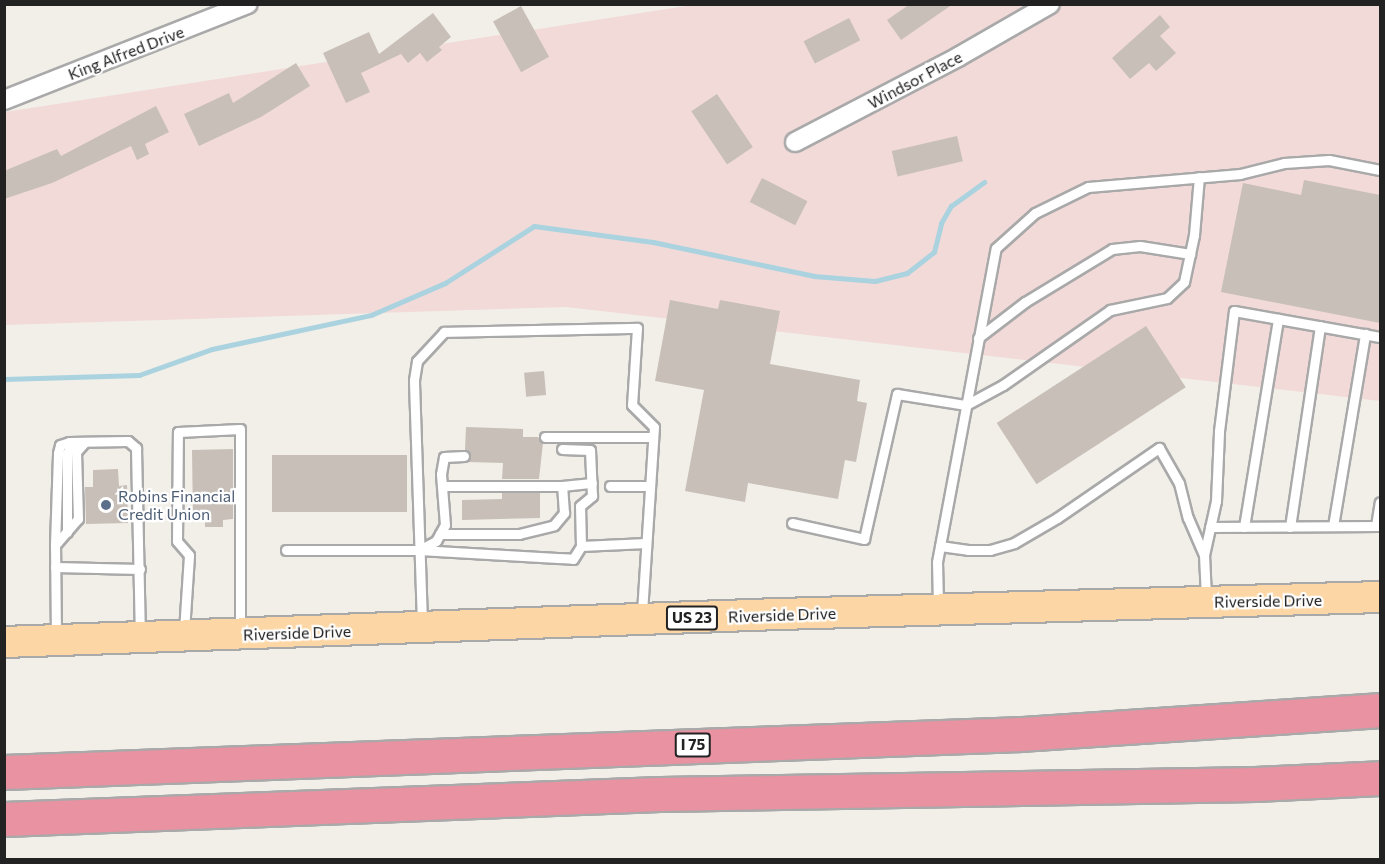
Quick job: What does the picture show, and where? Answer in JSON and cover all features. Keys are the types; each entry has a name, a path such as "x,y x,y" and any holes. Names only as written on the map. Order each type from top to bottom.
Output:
{"highway":[{"name":"I 75","path":"4,772 1021,734 1380,710"},
{"path":"4,819 660,794 1256,784 1380,778"}],"main road":[{"name":"Riverside Drive","path":"4,642 1380,597"}],"street":[{"name":"King Alfred Drive","path":"4,100 248,4"},
{"name":"Windsor Place","path":"795,142 1035,15 1050,4"}],"lane":[{"path":"938,610 937,562 996,248 1035,213 1088,187 1240,174 1284,164 1329,160 1380,170"},
{"path":"792,524 864,538 897,394 966,405 1003,385 1110,310 1167,298 1184,282 1190,254 1199,177"},
{"path":"978,338 1025,302 1112,249 1140,246 1190,254"},
{"path":"1206,602 1204,555 1216,501 1219,431 1234,311 1380,337"},
{"path":"1244,527 1278,319"},
{"path":"1290,527 1320,326"},
{"path":"422,628 414,380 417,361 444,332 637,328 632,405 654,427 642,620"},
{"path":"1333,526 1365,334"},
{"path":"184,636 189,555 177,541 178,432 240,429 240,634"},
{"path":"545,437 653,437"},
{"path":"56,641 55,544 58,450 62,443 74,442 128,441 135,446 140,638"},
{"path":"68,532 67,453 74,442"},
{"path":"55,544 78,519 76,452 85,442"},
{"path":"940,546 990,550 1014,543 1057,518 1159,448 1179,483 1188,518 1204,555"},
{"path":"286,550 419,550 573,559 581,546 580,506 592,496 590,450 562,450"},
{"path":"419,550 436,541 445,525 442,486 444,457 464,456"},
{"path":"442,486 562,486 592,483"},
{"path":"440,534 519,534 554,525 564,513 562,486"},
{"path":"610,486 650,486"},
{"path":"1210,527 1378,526 1380,502"},
{"path":"581,546 646,543"},
{"path":"55,567 140,569"}],"shaded area":[{"path":"692,5 1380,5 1380,401 566,307 5,325 5,112"}],"building":[{"path":"910,4 953,4 901,40 887,20"},
{"path":"521,6 549,57 521,72 493,22"},
{"path":"433,13 451,37 439,47 442,50 427,62 420,53 408,63 401,54 361,73 370,92 346,103 323,53 369,32 379,54"},
{"path":"1160,15 1170,27 1160,36 1176,53 1156,71 1149,63 1130,79 1112,58"},
{"path":"849,18 860,40 815,63 804,41"},
{"path":"296,63 310,86 261,117 199,146 184,114 229,93 233,103"},
{"path":"717,94 753,147 727,164 691,111"},
{"path":"156,106 169,132 145,144 149,154 137,160 131,146 52,183 4,199 4,171 57,149 61,156"},
{"path":"957,136 963,161 898,176 892,151"},
{"path":"762,178 807,201 795,225 750,202"},
{"path":"1304,180 1380,195 1380,323 1221,292 1243,183 1301,195"},
{"path":"670,300 718,309 720,300 780,311 770,364 860,380 857,401 867,403 856,462 845,460 838,499 748,483 745,502 685,491 704,390 655,381"},
{"path":"1146,326 1186,387 1036,484 997,423"},
{"path":"544,371 546,395 526,397 524,373"},
{"path":"466,427 523,429 523,437 538,437 543,443 539,479 502,479 503,463 468,462 471,456 465,450"},
{"path":"233,449 233,519 223,520 223,527 205,527 205,519 193,519 192,450"},
{"path":"272,455 407,455 407,512 272,512"},
{"name":"Robins Financial Credit Union","path":"118,469 119,486 127,485 128,523 86,524 85,487 93,487 93,470"},
{"path":"502,493 540,493 540,518 462,520 462,500 502,499"}],"waterway":[{"path":"4,379 139,375 212,349 371,315 445,283 534,226 653,242 814,276 875,281 907,273 934,252 941,223 951,206 984,182"}],"place":[{"name":"Robins Financial Credit Union","path":"106,505"}]}
